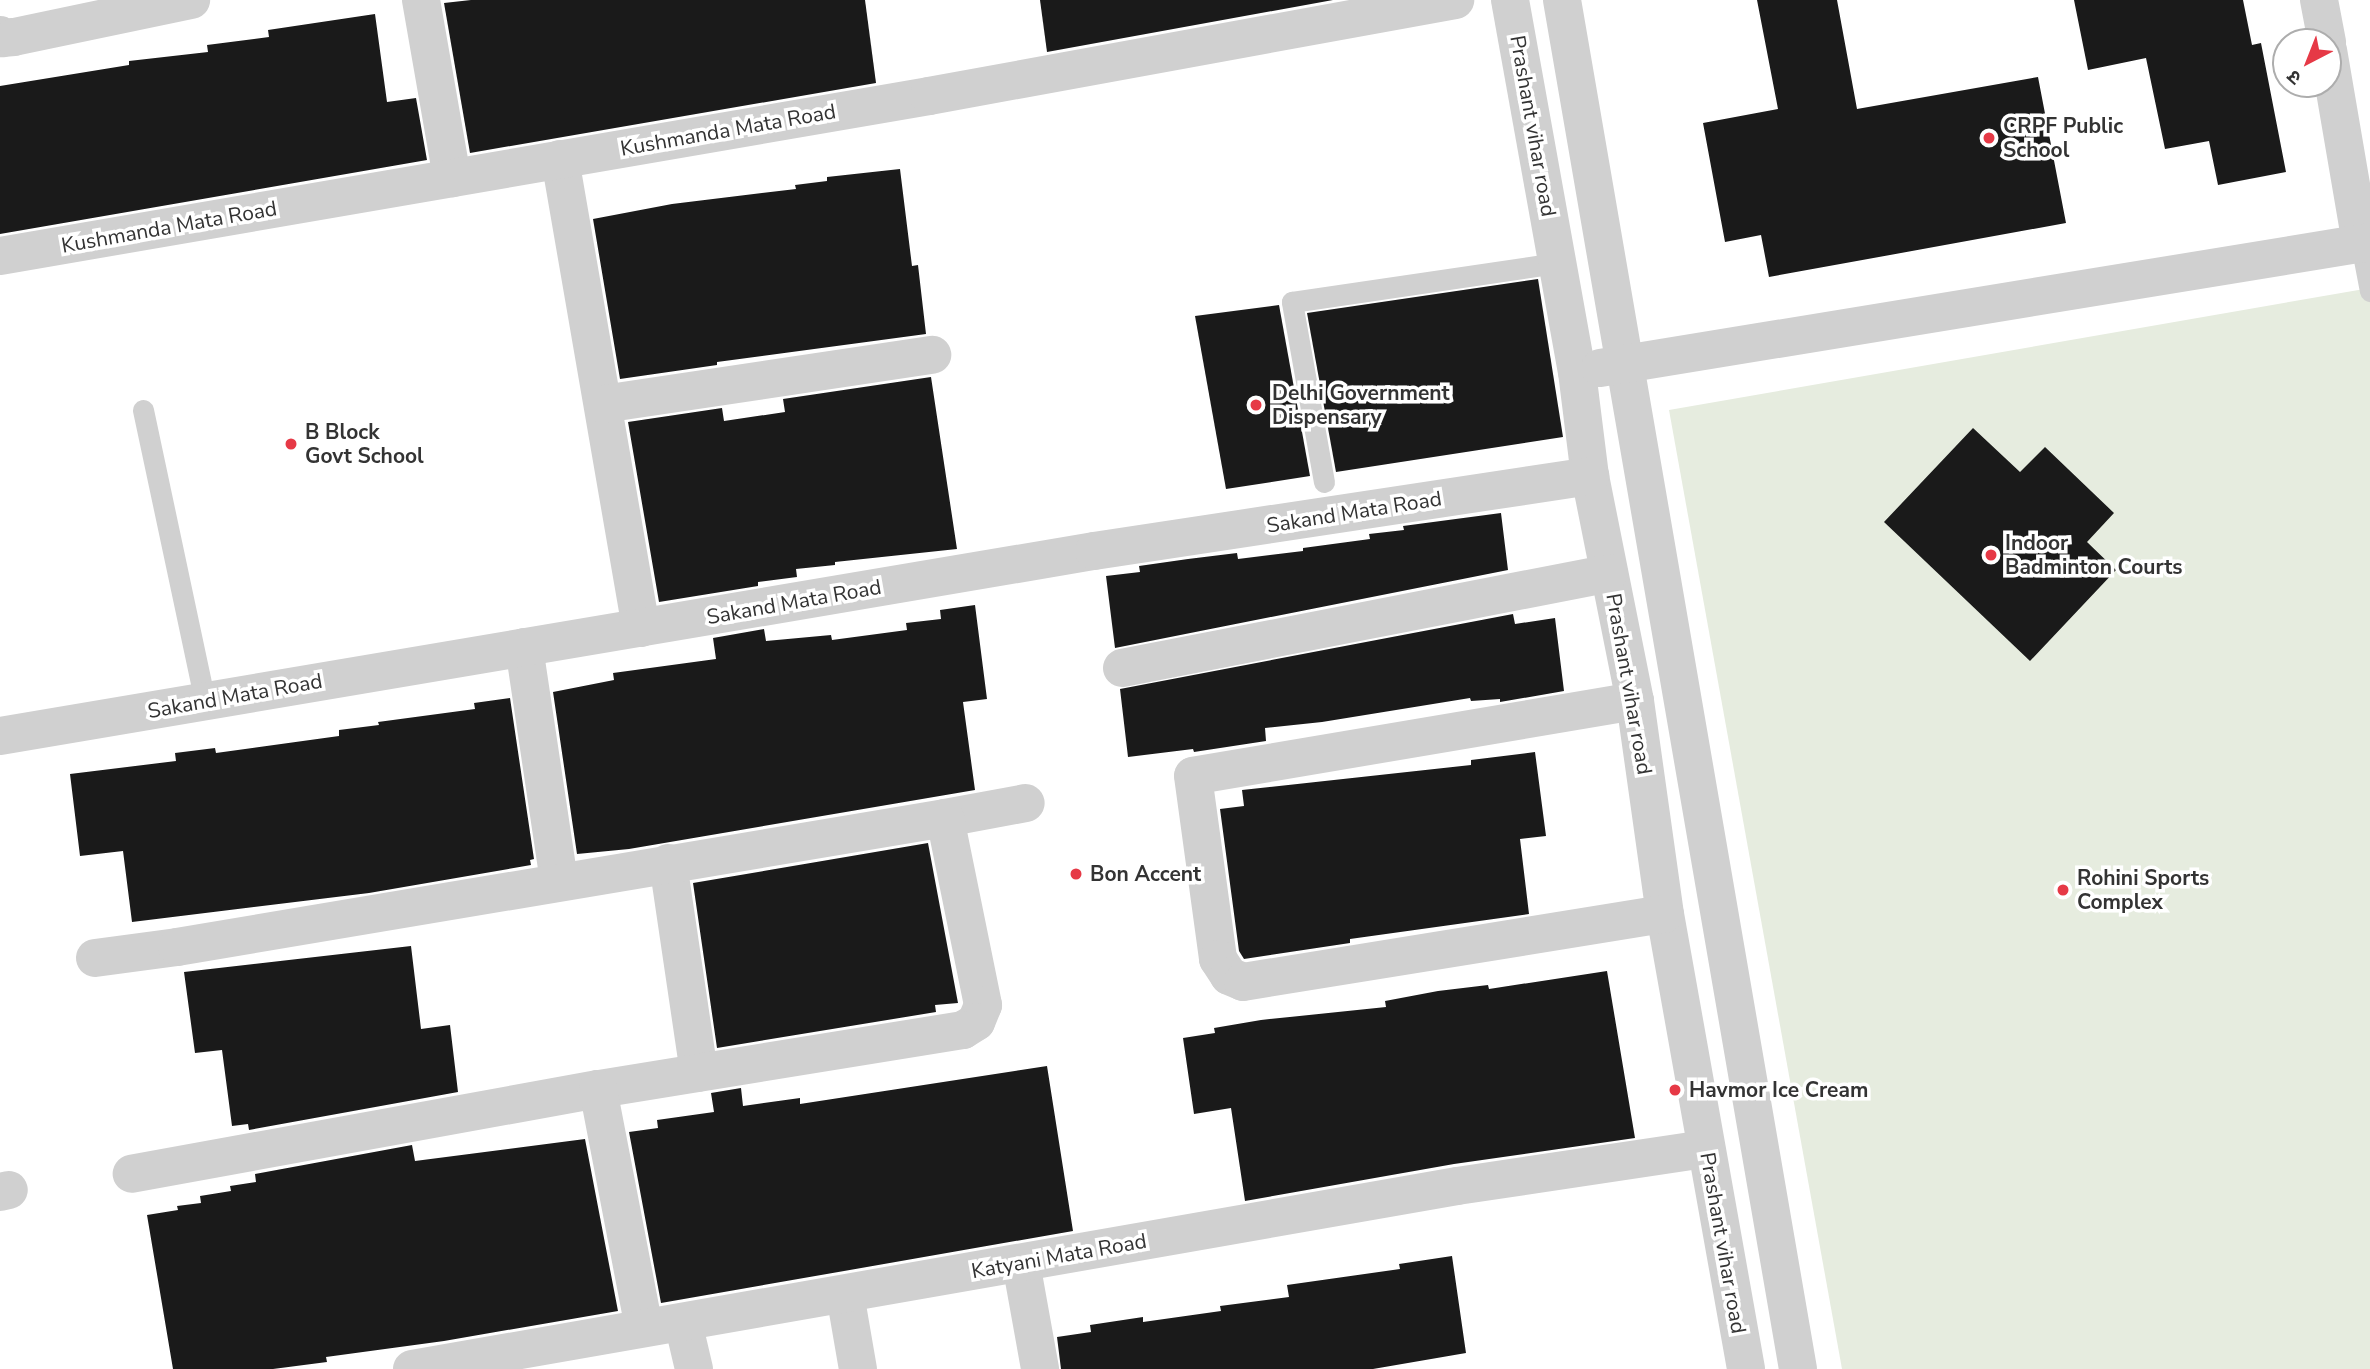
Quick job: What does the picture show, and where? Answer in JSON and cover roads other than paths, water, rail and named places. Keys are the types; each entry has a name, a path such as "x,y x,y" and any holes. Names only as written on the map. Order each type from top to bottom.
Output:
{"street":[{"path":"0,36 15,37 191,0"},
{"path":"421,0 452,178"},
{"name":"Kushmanda Mata Road","path":"0,256 1455,0"},
{"name":"Prashant vihar road","path":"1510,0 1577,372 1590,477 1635,701 1665,914 1746,1369"},
{"path":"1562,0 1798,1369"},
{"path":"2319,0 2324,28"},
{"path":"1577,372 2366,243 2337,98"},
{"path":"560,159 641,628"},
{"path":"603,404 932,355"},
{"name":"Sakand Mata Road","path":"0,736 1094,551 1590,477"},
{"path":"1122,668 1609,573"},
{"path":"524,647 559,881"},
{"path":"1635,701 1193,776 1218,959 1229,975 1243,982 1665,914"},
{"path":"95,958 177,947 1026,803"},
{"path":"132,1174 598,1089 963,1030 976,1022 983,1005 945,818"},
{"path":"668,863 699,1073"},
{"path":"598,1089 644,1328"},
{"name":"Katyani Mata Road","path":"412,1369 1457,1186 1706,1149"},
{"path":"1021,1263 1040,1369"},
{"path":"845,1294 858,1369"},
{"path":"683,1322 694,1369"}],"lane":[{"path":"2366,243 2370,291"},
{"path":"1324,482 1292,302 1557,262"},
{"path":"143,410 205,702"}],"place":[{"name":"CRPF Public School","path":"1989,138"},
{"name":"Delhi Government Dispensary","path":"1256,405"},
{"name":"B Block Govt School","path":"291,444"},
{"name":"Indoor Badminton Courts","path":"1991,555"},
{"name":"Bon Accent","path":"1076,874"},
{"name":"Rohini Sports Complex","path":"2063,890"},
{"name":"Havmor Ice Cream","path":"1675,1090"}]}
